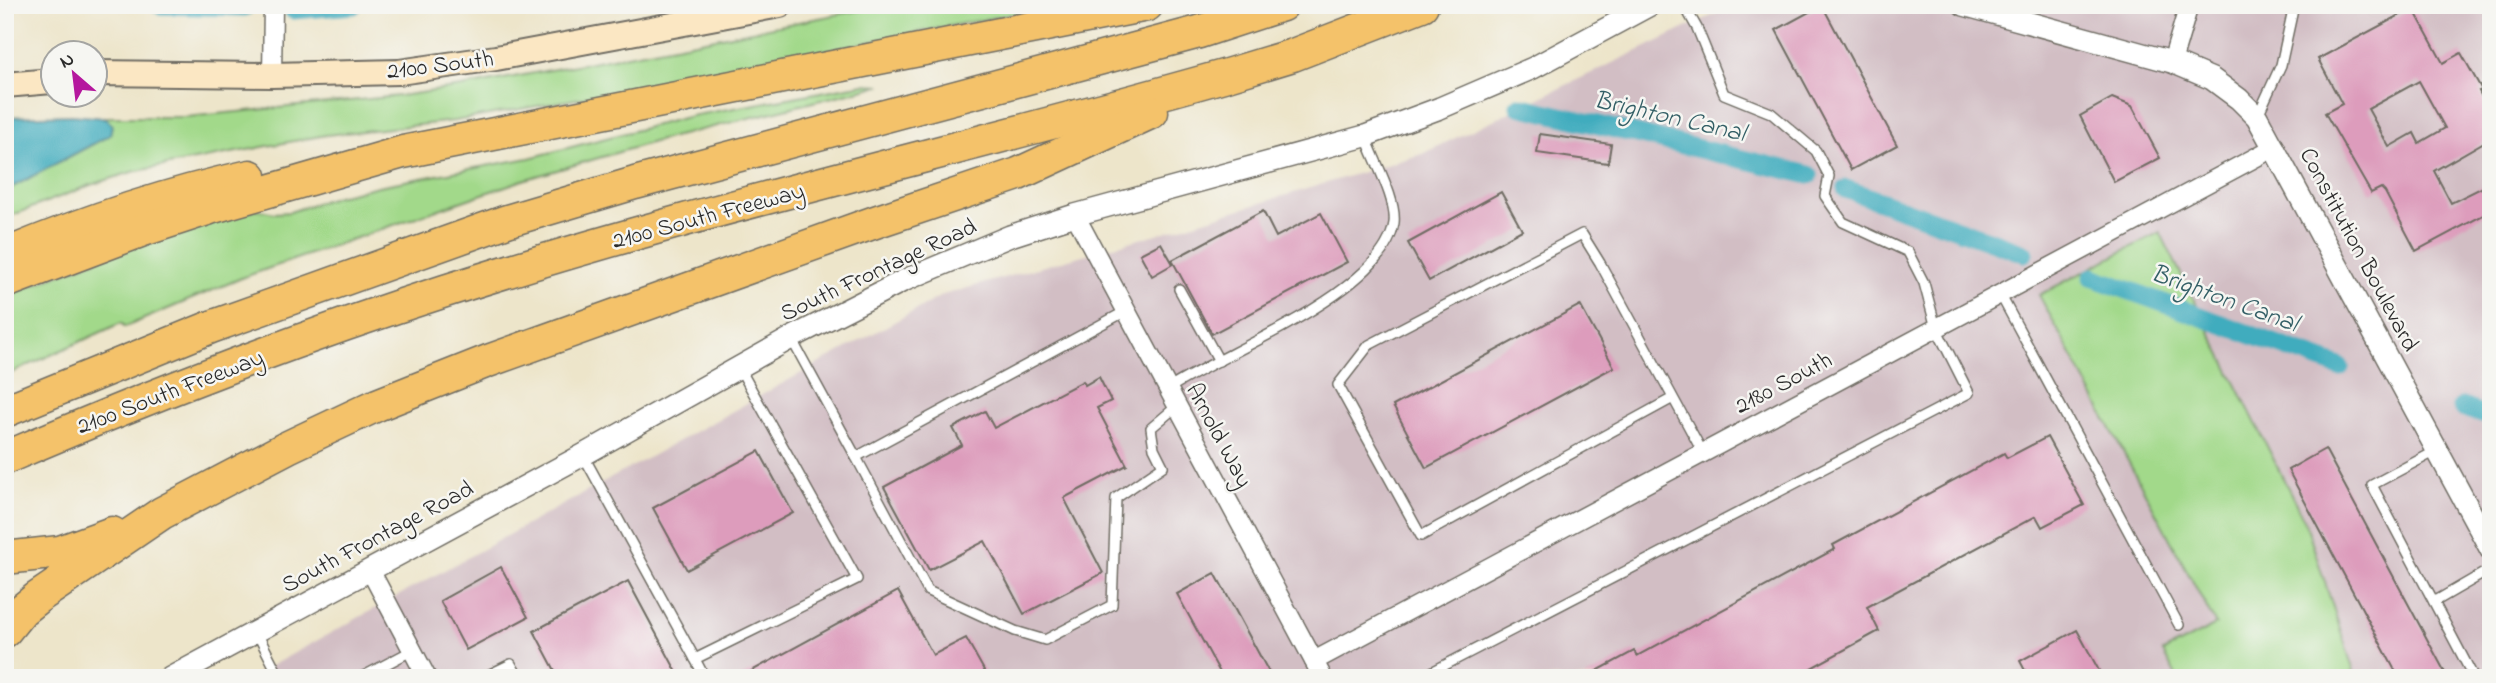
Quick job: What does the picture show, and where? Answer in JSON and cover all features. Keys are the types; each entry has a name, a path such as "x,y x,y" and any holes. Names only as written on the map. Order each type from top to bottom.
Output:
{"highway":[{"path":"5,255 196,188 303,164 403,152 1147,5"},
{"name":"2100 South Freeway","path":"5,411 211,327 507,221 635,183 1199,32 1282,5"},
{"name":"2100 South Freeway","path":"5,458 256,357 446,290 666,225 1147,98 1293,55 1422,5"},
{"path":"5,631 22,610 37,598 162,513 276,453 377,405 501,356 878,221 1018,174 1133,120 1293,55"},
{"path":"5,282 154,226 403,152"},
{"path":"5,558 60,552 162,513"}],"main road":[{"name":"2100 South","path":"108,74 167,76 399,72 496,58 780,5"},
{"path":"5,70 38,71"},
{"path":"108,78 167,76"},
{"path":"5,85 38,82"}],"street":[{"path":"272,75 273,5"},
{"name":"South Frontage Road","path":"170,678 583,455 791,338 903,281 1010,236 1075,215 1365,136 1534,68 1650,5"},
{"path":"1964,5 2172,62 2189,5"},
{"name":"Constitution Boulevard","path":"2172,62 2212,79 2258,117 2490,545"},
{"name":"2180 South","path":"1314,661 2275,147"},
{"name":"Arnold Way","path":"1075,215 1323,678"},
{"path":"370,570 428,678"}],"lane":[{"path":"1420,678 1969,393 1937,328 1924,284 1908,252 1843,222 1825,196 1829,176 1816,151 1772,113 1724,94 1697,28 1684,5"},
{"path":"2258,117 2281,65 2294,5"},
{"path":"1168,389 1190,374 1248,347 1356,281 1377,257 1390,239 1394,220 1389,194 1365,136"},
{"path":"1673,398 1421,536 1338,386 1369,345 1582,234 1673,398 1703,453"},
{"path":"1179,289 1219,361"},
{"path":"2000,295 2179,625"},
{"path":"856,457 1126,311"},
{"path":"791,338 928,591 1015,631 1045,640 1112,605 1116,498 1163,466 1154,447 1151,428 1177,406"},
{"path":"695,659 857,579 739,367"},
{"path":"2438,450 2372,485 2474,678"},
{"path":"583,455 705,678"},
{"path":"2434,602 2491,569"},
{"path":"256,631 280,678"},
{"path":"360,678 412,650"},
{"path":"482,678 511,664 519,678"}],"shaded area":[{"path":"1734,5 2491,5 2491,678 249,678 943,295 1422,154"}],"green space":[{"path":"886,5 1057,5 455,121 326,135 132,172 5,218 5,191 110,135 106,118 102,117 186,117 399,96 462,87"},
{"path":"864,84 881,85 657,141 523,180 244,277 125,327 121,323 5,376 5,296 119,251 256,209 274,213 290,212 378,186 529,158 691,116"},
{"path":"2160,232 2306,524 2356,678 2177,678 2163,652 2216,625 2039,295"}],"water":[{"path":"72,115 106,118 112,125 110,135 5,191 5,117"}],"building":[{"path":"1822,5 1897,145 1851,170 1776,30"},
{"path":"2413,8 2443,63 2461,53 2482,90 2479,91 2491,115 2491,138 2434,171 2451,203 2491,183 2491,211 2416,251 2385,192 2381,188 2371,193 2325,113 2342,104 2318,59","holes":["2419,81 2445,128 2419,143 2414,133 2389,147 2368,109"]},
{"path":"2112,98 2132,106 2160,158 2114,182 2080,116"},
{"path":"1540,134 1611,144 1608,163 1537,153"},
{"path":"1501,192 1522,230 1429,281 1408,243"},
{"path":"1263,211 1276,237 1321,213 1347,262 1212,334 1172,260"},
{"path":"1161,243 1173,264 1152,276 1140,254"},
{"path":"1580,305 1614,367 1426,468 1393,406"},
{"path":"1099,377 1111,401 1097,408 1127,465 1064,498 1103,573 1024,614 985,541 929,570 884,487 962,445 953,428 985,411 994,428 1083,381 1085,385"},
{"path":"2047,437 2084,505 2042,527 2036,516 1867,607 1879,631 1793,678 1584,678 1634,651 1637,656 1835,549 1833,545 2004,453 2007,458"},
{"path":"2325,449 2448,678 2399,678 2288,470"},
{"path":"759,451 793,513 687,570 653,508"},
{"path":"501,567 528,617 466,650 440,601"},
{"path":"1215,573 1272,678 1223,678 1177,594"},
{"path":"628,581 680,678 559,678 534,631"},
{"path":"898,591 933,655 966,638 985,672 974,678 739,678"},
{"path":"2077,630 2103,678 2029,678 2020,661"}],"waterway":[{"name":"Brighton Canal","path":"160,5 245,7"},
{"name":"Brighton Canal","path":"293,10 353,5"},
{"name":"Brighton Canal","path":"1519,106 1809,175"},
{"name":"Brighton Canal","path":"1846,189 2024,253"},
{"name":"Brighton Canal","path":"2092,277 2340,367"},
{"name":"Brighton Canal","path":"2462,407 2491,417"}]}
